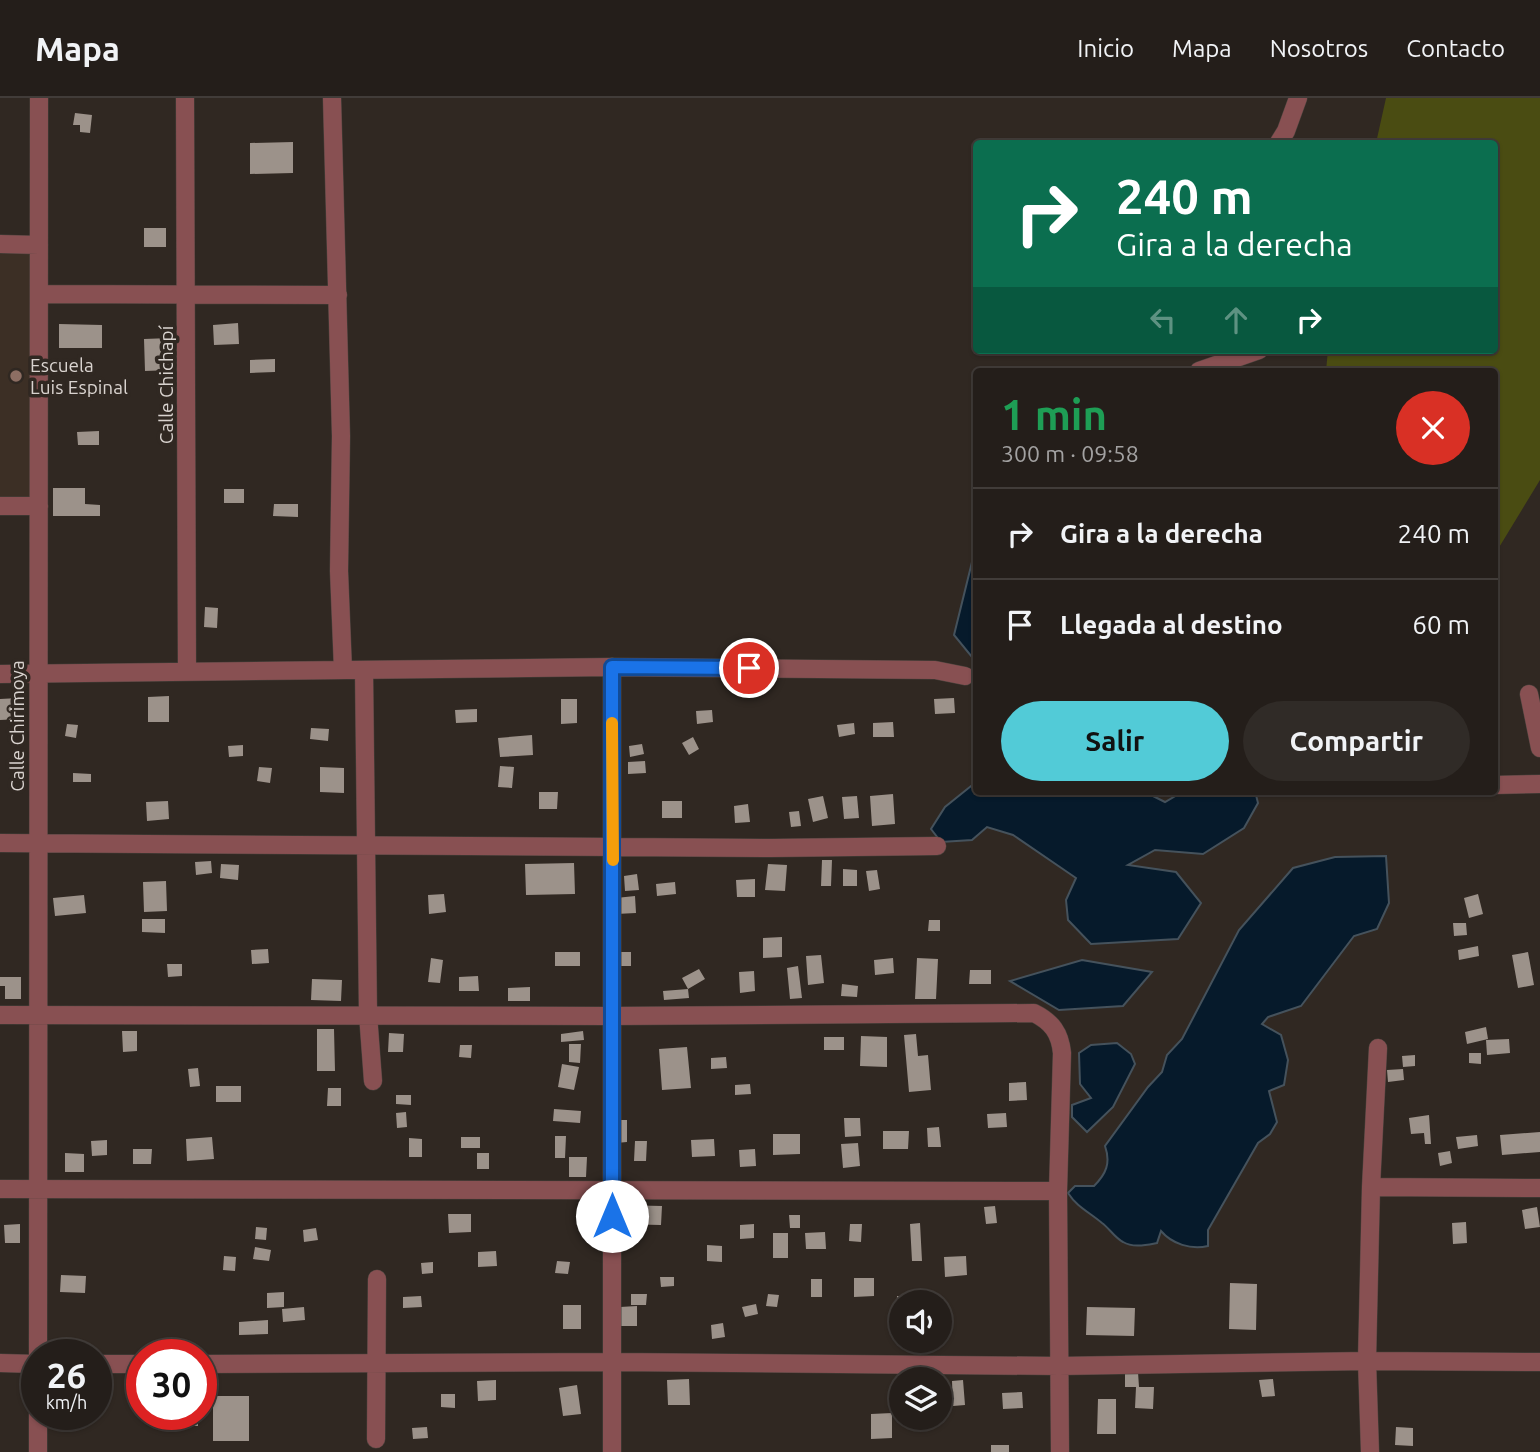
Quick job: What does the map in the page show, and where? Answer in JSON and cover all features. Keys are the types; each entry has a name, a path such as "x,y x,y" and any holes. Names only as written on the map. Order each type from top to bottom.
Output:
{"street":[{"name":"Calle Chirimoya","path":"38,1339 39,98"},
{"name":"Calle Chichapí","path":"185,98 187,672"},
{"path":"332,98 341,436 339,571 343,670"},
{"path":"1280,140 1298,98"},
{"path":"0,244 39,245"},
{"path":"39,294 338,295"},
{"path":"1208,368 1248,354"},
{"path":"0,506 39,506"},
{"path":"0,674 612,667 935,670 965,676"},
{"path":"612,667 612,1452"},
{"path":"365,670 368,1014 373,1082"},
{"path":"1529,694 1540,748"},
{"path":"1498,785 1540,784"},
{"path":"0,843 937,846"},
{"path":"0,1015 612,1016 1034,1013 1045,1018 1055,1028 1060,1040 1060,1452"},
{"path":"1370,1452 1367,1361 1371,1187 1378,1048"},
{"path":"1371,1187 1540,1188"},
{"path":"0,1189 1058,1191"},
{"path":"376,1439 377,1279"},
{"path":"217,1364 612,1362 1059,1366 1367,1361 1540,1362"},
{"path":"0,1363 21,1364"},
{"path":"38,1430 38,1452"}],"shaded area":[{"path":"1386,98 1540,98 1540,480 1498,549 1498,368 1326,368 1328,354 1498,354 1498,140 1377,140"},
{"name":"Escuela Luis Espinal","path":"0,251 31,252 31,500 0,500"}],"water":[{"path":"973,558 973,658 954,635"},
{"path":"973,784 973,795 1151,795 1165,802 1177,795 1256,795 1258,803 1244,828 1203,854 1155,850 1128,865 1176,872 1201,903 1178,939 1091,944 1068,920 1066,900 1076,878 1013,835 987,827 972,840 941,842 931,829 945,807"},
{"path":"1386,856 1389,903 1377,929 1354,936 1301,1006 1268,1017 1262,1024 1281,1035 1288,1060 1284,1085 1269,1091 1277,1122 1270,1134 1258,1143 1208,1230 1208,1246 1182,1245 1161,1231 1157,1243 1135,1245 1120,1240 1079,1206 1068,1193 1075,1186 1094,1186 1102,1177 1107,1163 1105,1146 1162,1072 1167,1055 1182,1039 1239,930 1293,868 1335,857"},
{"path":"1082,960 1152,972 1123,1006 1059,1010 1010,981"},
{"path":"1117,1043 1131,1054 1135,1064 1113,1107 1087,1132 1072,1117 1072,1105 1091,1098 1080,1084 1079,1053 1091,1045"}],"building":[{"path":"75,113 92,115 90,133 80,132 80,125 73,125"},
{"path":"293,142 293,173 250,174 250,143"},
{"path":"144,228 166,228 166,247 144,247"},
{"path":"238,323 239,344 214,345 213,325"},
{"path":"59,324 102,325 102,348 59,348"},
{"path":"170,338 171,370 145,371 144,339"},
{"path":"275,359 275,372 250,373 250,360"},
{"path":"99,431 99,445 78,445 77,432"},
{"path":"53,488 85,488 85,504 100,505 100,516 53,516"},
{"path":"224,489 244,489 244,503 224,503"},
{"path":"274,504 298,504 298,517 273,516"},
{"path":"205,607 218,608 217,628 204,627"},
{"path":"169,696 169,722 148,722 148,697"},
{"path":"19,698 20,719 0,720 0,699"},
{"path":"954,698 955,713 935,714 934,699"},
{"path":"561,699 577,699 577,723 561,724"},
{"path":"477,709 477,722 456,723 455,710"},
{"path":"712,710 713,722 697,724 696,711"},
{"path":"893,722 894,737 873,737 873,723"},
{"path":"854,723 855,734 839,737 837,725"},
{"path":"67,724 78,725 76,738 65,736"},
{"path":"311,728 329,729 328,741 310,739"},
{"path":"532,735 533,755 500,757 498,738"},
{"path":"693,737 699,749 689,755 682,743"},
{"path":"642,744 644,754 630,757 629,746"},
{"path":"243,745 243,756 229,757 228,746"},
{"path":"645,761 646,773 628,774 628,762"},
{"path":"500,766 514,767 512,788 498,787"},
{"path":"259,767 272,768 270,783 257,781"},
{"path":"320,767 344,768 344,793 320,792"},
{"path":"73,773 91,774 91,782 73,782"},
{"path":"539,792 558,792 557,809 539,809"},
{"path":"893,794 895,824 872,826 870,796"},
{"path":"823,796 828,818 813,822 808,799"},
{"path":"857,796 859,818 844,819 842,797"},
{"path":"168,801 169,819 147,821 146,802"},
{"path":"662,801 682,801 682,818 662,818"},
{"path":"748,804 750,822 735,823 734,806"},
{"path":"799,811 801,826 791,827 789,812"},
{"path":"822,860 832,860 831,886 821,886"},
{"path":"211,861 212,873 196,875 195,862"},
{"path":"574,863 575,894 526,895 525,864"},
{"path":"221,864 239,865 238,880 220,878"},
{"path":"768,864 787,865 785,891 765,890"},
{"path":"843,869 857,870 857,886 843,886"},
{"path":"877,870 880,889 869,891 866,871"},
{"path":"637,874 639,890 625,891 624,876"},
{"path":"755,879 755,897 737,897 736,880"},
{"path":"166,881 167,911 144,912 143,882"},
{"path":"675,882 676,894 657,896 656,884"},
{"path":"444,894 446,912 429,914 428,895"},
{"path":"1478,894 1483,914 1469,918 1464,898"},
{"path":"84,895 86,913 55,916 53,898"},
{"path":"635,896 636,913 616,914 616,898"},
{"path":"142,919 165,919 165,933 142,932"},
{"path":"929,920 940,920 940,931 928,931"},
{"path":"1453,923 1466,923 1467,935 1454,936"},
{"path":"782,937 782,957 763,958 763,938"},
{"path":"1478,946 1479,956 1459,960 1458,950"},
{"path":"268,949 269,963 252,964 251,950"},
{"path":"555,952 580,952 580,966 555,966"},
{"path":"621,952 631,952 631,966 620,966"},
{"path":"1528,952 1534,985 1518,988 1512,955"},
{"path":"821,955 824,983 808,985 806,956"},
{"path":"431,958 443,960 440,983 428,982"},
{"path":"893,958 894,973 875,975 874,960"},
{"path":"917,958 938,959 936,999 915,999"},
{"path":"167,964 182,964 182,976 168,977"},
{"path":"798,966 802,998 790,999 787,968"},
{"path":"699,969 705,979 688,989 682,978"},
{"path":"970,970 991,970 991,984 969,984"},
{"path":"754,971 755,991 740,993 739,972"},
{"path":"478,976 479,991 459,991 459,977"},
{"path":"0,977 21,977 21,999 5,999 5,986 0,986"},
{"path":"312,979 342,980 341,1001 311,1000"},
{"path":"842,984 858,986 857,997 841,996"},
{"path":"530,987 530,1001 508,1001 508,988"},
{"path":"688,989 689,998 664,1000 663,991"},
{"path":"1486,1027 1488,1039 1467,1044 1465,1032"},
{"path":"317,1029 334,1029 335,1071 317,1071"},
{"path":"122,1031 137,1031 137,1051 123,1052"},
{"path":"583,1031 584,1040 561,1042 561,1034"},
{"path":"389,1033 404,1034 403,1052 388,1052"},
{"path":"916,1034 918,1056 928,1055 931,1090 909,1092 904,1035"},
{"path":"861,1036 887,1037 887,1067 860,1066"},
{"path":"824,1037 844,1037 844,1050 824,1050"},
{"path":"1509,1039 1510,1053 1487,1055 1486,1040"},
{"path":"569,1044 581,1044 580,1063 569,1062"},
{"path":"460,1045 472,1045 471,1058 459,1057"},
{"path":"687,1047 691,1088 662,1090 659,1049"},
{"path":"1469,1053 1481,1053 1481,1064 1469,1063"},
{"path":"1415,1055 1415,1066 1403,1067 1402,1056"},
{"path":"726,1057 727,1068 711,1069 711,1058"},
{"path":"562,1064 579,1067 574,1090 558,1087"},
{"path":"198,1068 200,1086 190,1087 188,1069"},
{"path":"1403,1069 1404,1080 1388,1082 1387,1070"},
{"path":"1026,1082 1027,1100 1009,1101 1009,1083"},
{"path":"750,1084 751,1094 735,1095 735,1085"},
{"path":"216,1086 241,1086 241,1102 216,1102"},
{"path":"328,1088 341,1088 341,1106 327,1106"},
{"path":"396,1095 411,1095 411,1105 396,1104"},
{"path":"554,1109 581,1111 580,1123 553,1121"},
{"path":"406,1112 407,1127 397,1128 396,1113"},
{"path":"1006,1113 1007,1127 988,1128 987,1114"},
{"path":"1429,1115 1431,1144 1425,1144 1424,1133 1411,1134 1409,1118"},
{"path":"844,1118 860,1118 861,1136 845,1137"},
{"path":"615,1120 627,1120 627,1142 616,1143"},
{"path":"939,1127 941,1147 928,1147 927,1128"},
{"path":"883,1131 909,1131 908,1149 883,1149"},
{"path":"1540,1132 1540,1152 1502,1155 1500,1135"},
{"path":"773,1134 800,1134 800,1154 773,1155"},
{"path":"1477,1135 1478,1146 1458,1149 1456,1137"},
{"path":"555,1136 566,1136 565,1158 555,1158"},
{"path":"212,1137 214,1159 187,1161 186,1139"},
{"path":"461,1137 480,1137 480,1148 461,1148"},
{"path":"409,1138 422,1139 422,1157 409,1157"},
{"path":"714,1139 715,1156 692,1157 691,1140"},
{"path":"107,1140 107,1155 92,1156 91,1141"},
{"path":"635,1141 647,1141 646,1161 634,1161"},
{"path":"858,1143 860,1166 843,1168 841,1144"},
{"path":"133,1149 152,1149 151,1164 133,1164"},
{"path":"755,1149 756,1166 740,1167 739,1150"},
{"path":"1450,1151 1452,1163 1440,1166 1438,1153"},
{"path":"65,1153 84,1154 84,1172 65,1172"},
{"path":"477,1153 489,1153 489,1169 477,1169"},
{"path":"569,1157 587,1157 586,1177 569,1177"},
{"path":"618,1205 662,1206 661,1225 617,1224"},
{"path":"995,1206 997,1223 986,1224 984,1207"},
{"path":"1537,1207 1540,1227 1525,1229 1522,1210"},
{"path":"448,1214 471,1214 471,1232 449,1233"},
{"path":"789,1215 800,1215 800,1228 790,1228"},
{"path":"1466,1222 1467,1243 1453,1244 1452,1223"},
{"path":"920,1223 922,1261 912,1261 910,1224"},
{"path":"20,1224 20,1243 5,1243 4,1225"},
{"path":"754,1224 754,1238 740,1239 740,1225"},
{"path":"850,1224 862,1224 861,1242 849,1241"},
{"path":"256,1227 267,1228 266,1240 255,1239"},
{"path":"316,1228 318,1240 304,1242 303,1230"},
{"path":"620,1232 638,1232 638,1243 620,1243"},
{"path":"825,1232 826,1249 806,1249 805,1233"},
{"path":"773,1233 788,1233 788,1258 773,1258"},
{"path":"707,1245 722,1246 722,1262 707,1261"},
{"path":"255,1247 271,1250 269,1261 253,1259"},
{"path":"496,1251 497,1266 478,1267 478,1252"},
{"path":"224,1256 236,1257 235,1271 223,1270"},
{"path":"966,1256 967,1275 945,1277 944,1257"},
{"path":"557,1261 570,1262 568,1274 555,1273"},
{"path":"433,1262 433,1273 422,1274 421,1263"},
{"path":"61,1275 86,1276 85,1293 60,1292"},
{"path":"660,1277 674,1277 674,1286 661,1287"},
{"path":"854,1278 874,1278 874,1296 854,1297"},
{"path":"811,1279 822,1279 822,1297 811,1297"},
{"path":"1230,1283 1257,1284 1256,1330 1229,1329"},
{"path":"284,1292 284,1307 267,1308 267,1293"},
{"path":"631,1294 647,1294 646,1305 631,1305"},
{"path":"768,1294 779,1295 777,1307 766,1306"},
{"path":"421,1296 422,1307 403,1308 403,1297"},
{"path":"756,1304 758,1314 745,1317 742,1307"},
{"path":"563,1305 581,1305 581,1329 563,1329"},
{"path":"637,1306 637,1326 621,1326 620,1307"},
{"path":"304,1307 305,1320 283,1322 282,1309"},
{"path":"1087,1307 1135,1308 1134,1336 1086,1335"},
{"path":"268,1320 268,1334 239,1335 239,1322"},
{"path":"723,1323 725,1337 712,1339 711,1325"},
{"path":"1138,1372 1139,1387 1154,1387 1153,1409 1135,1408 1136,1387 1125,1387 1125,1373"},
{"path":"689,1379 690,1405 668,1405 667,1380"},
{"path":"1273,1379 1275,1396 1262,1397 1259,1380"},
{"path":"496,1380 496,1400 478,1401 477,1381"},
{"path":"963,1380 965,1405 953,1406 952,1381"},
{"path":"577,1385 581,1414 563,1416 559,1388"},
{"path":"1022,1392 1023,1408 1003,1409 1002,1393"},
{"path":"441,1394 455,1394 455,1408 441,1407"},
{"path":"217,1396 249,1396 249,1441 213,1441 213,1430 217,1430"},
{"path":"1098,1399 1116,1399 1116,1434 1097,1434"},
{"path":"889,1413 892,1438 871,1439 871,1414"},
{"path":"427,1427 428,1438 413,1439 412,1428"},
{"path":"1396,1427 1413,1428 1413,1446 1395,1445"},
{"path":"991,1445 1009,1445 1009,1452 991,1452"}],"slow traffic":[{"path":"612,723 613,860"}],"place":[{"name":"Escuela Luis Espinal","path":"16,376"}],"route":[{"path":"612,1216 612,667 749,668"}]}
